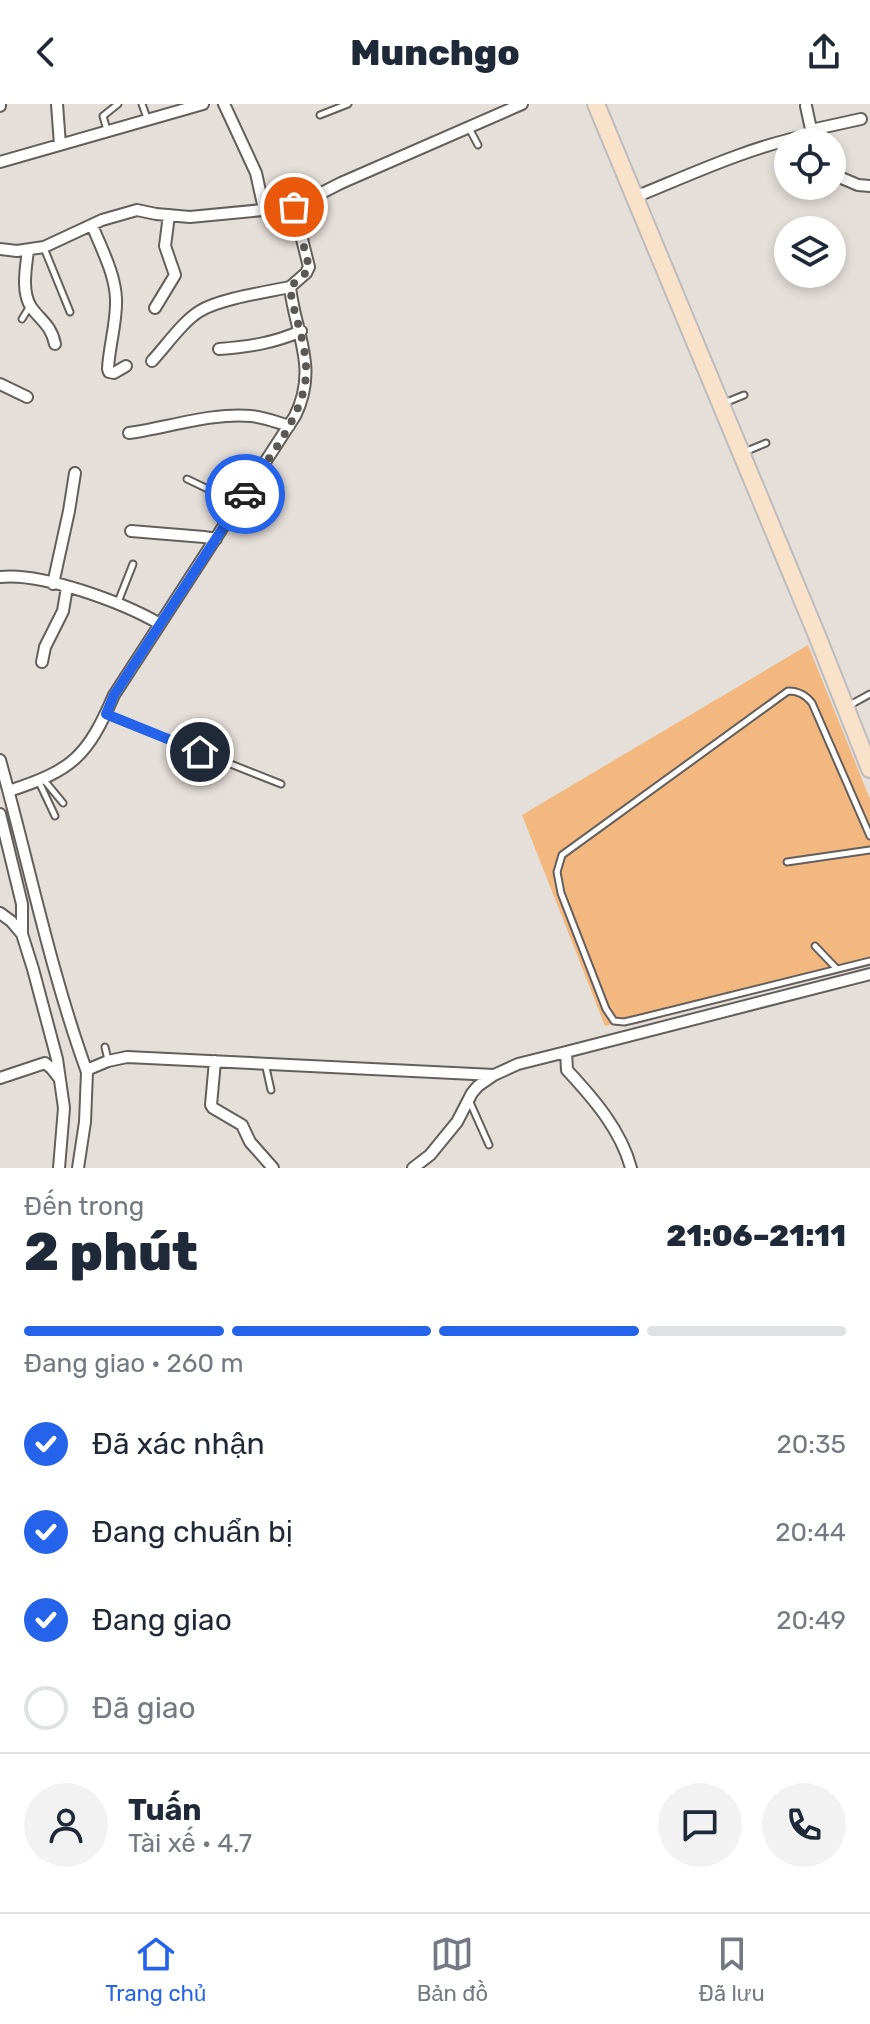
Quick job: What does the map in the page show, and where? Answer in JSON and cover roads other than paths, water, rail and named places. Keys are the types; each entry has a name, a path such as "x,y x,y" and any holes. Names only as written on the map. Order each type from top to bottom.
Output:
{"main road":[{"path":"596,104 870,769"}],"street":[{"path":"57,104 60,145"},
{"path":"0,162 203,104"},
{"path":"224,104 256,173 264,209"},
{"path":"0,249 44,247 92,225 137,210 190,217 294,207 522,104"},
{"path":"806,106 811,128"},
{"path":"836,128 861,119"},
{"path":"635,197 774,144"},
{"path":"846,180 870,186"},
{"path":"152,361 197,313 215,305 290,287 308,271 294,207"},
{"path":"155,308 175,275 165,246 169,215"},
{"path":"92,225 115,288 116,316 108,369 114,373 126,366"},
{"path":"28,250 25,290 30,306 50,328 55,344"},
{"path":"9,791 65,768 88,746 114,695 289,426 303,398 306,372 301,331 290,287"},
{"path":"219,349 273,342 301,331"},
{"path":"0,384 27,397"},
{"path":"129,433 238,416 268,419 289,426"},
{"path":"53,584 75,473"},
{"path":"131,531 216,539"},
{"path":"0,577 21,576 67,587 138,611 160,624"},
{"path":"42,662 45,647 63,611 67,587"},
{"path":"0,760 56,977 87,1072 85,1122 78,1168"},
{"path":"0,814 22,904 22,934 61,1079 64,1108 59,1168"},
{"path":"0,913 22,904"},
{"path":"0,913 22,934"},
{"path":"413,1168 430,1155 457,1122 478,1086 518,1064 870,974"},
{"path":"566,1052 567,1070 589,1093 623,1144 631,1168"},
{"path":"87,1072 108,1061 127,1057 494,1075"},
{"path":"215,1061 211,1105 242,1125 250,1142 273,1168"},
{"path":"0,1078 45,1063 61,1079"}],"lane":[{"path":"107,131 103,116 118,104"},
{"path":"142,104 147,119"},
{"path":"320,115 348,104"},
{"path":"468,127 478,145"},
{"path":"44,247 70,312"},
{"path":"22,319 30,306"},
{"path":"721,404 744,395"},
{"path":"741,454 766,443"},
{"path":"187,479 238,504"},
{"path":"117,603 133,564"},
{"path":"870,836 812,703 797,691 788,691 562,855 557,880 606,1009 614,1021 637,1019 870,961"},
{"path":"845,707 870,694"},
{"path":"106,714 281,784"},
{"path":"41,780 63,803"},
{"path":"41,780 55,816"},
{"path":"787,862 870,850"},
{"path":"815,946 837,969"},
{"path":"105,1047 108,1061"},
{"path":"265,1062 271,1090"},
{"path":"469,1100 489,1145"}]}
